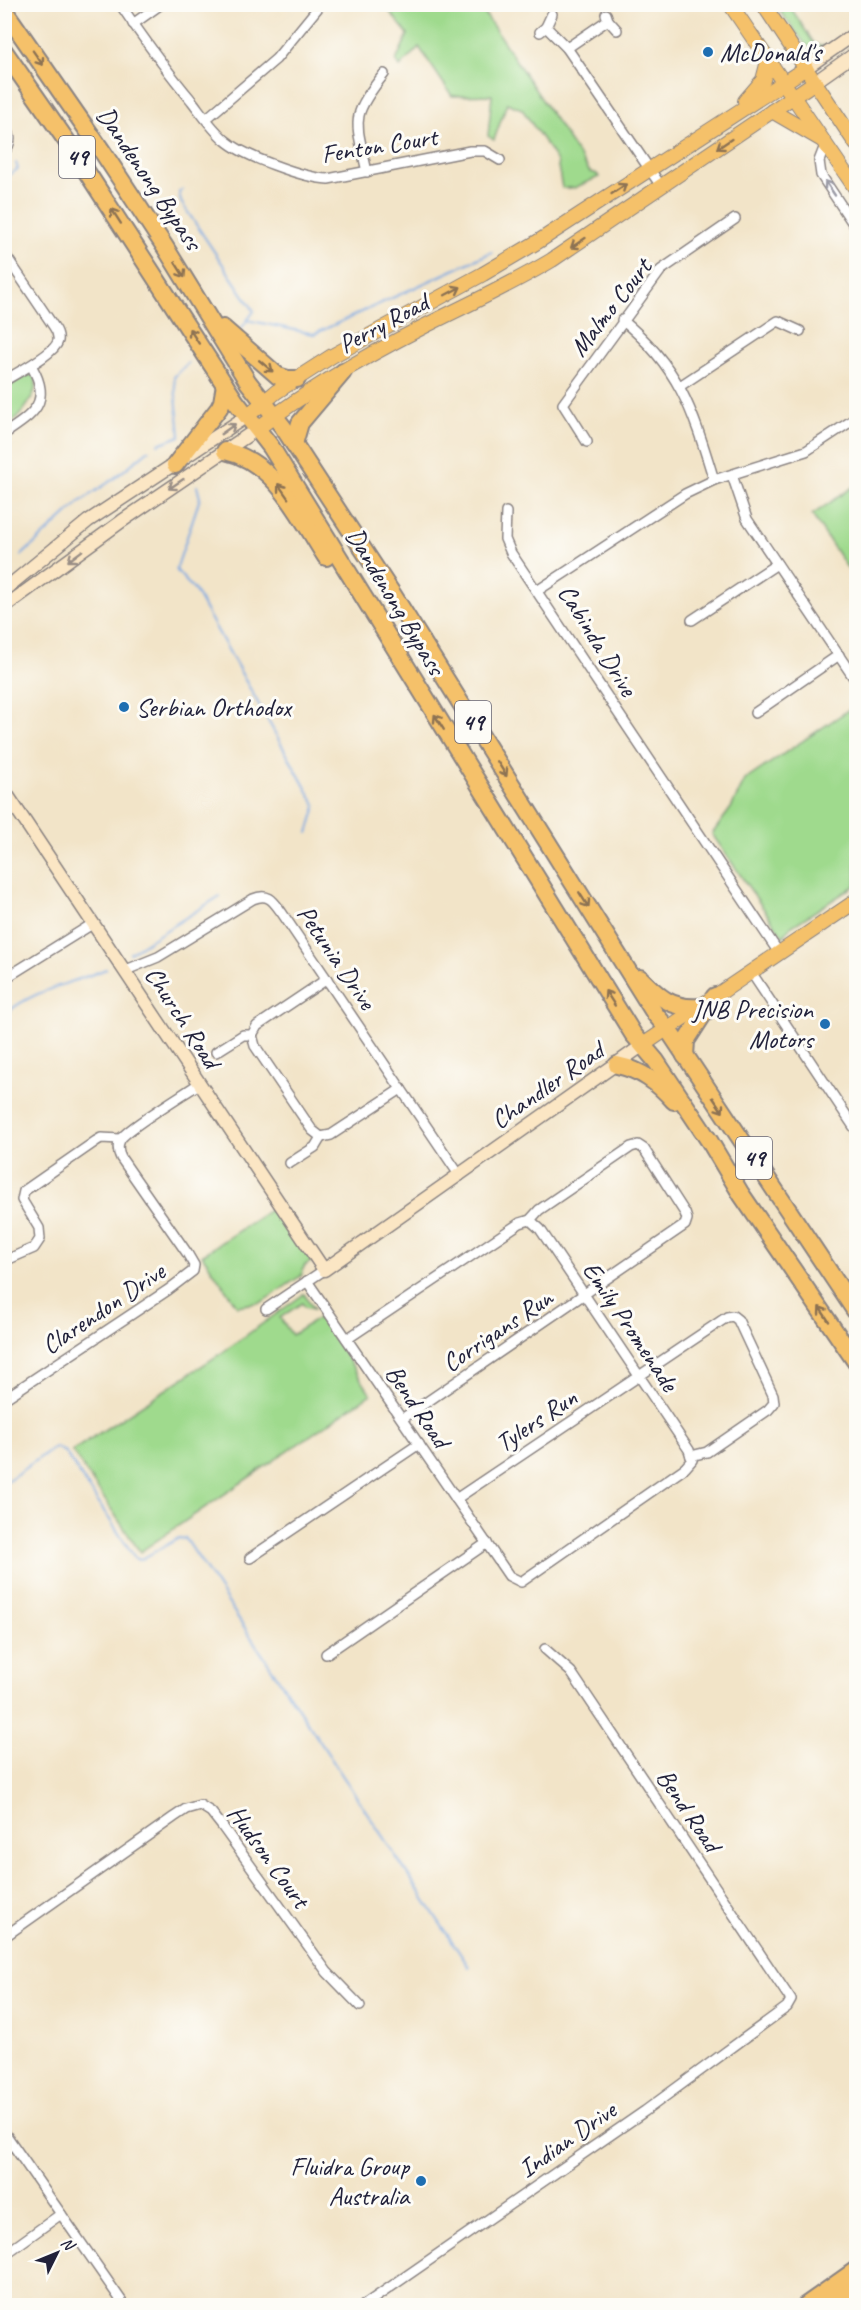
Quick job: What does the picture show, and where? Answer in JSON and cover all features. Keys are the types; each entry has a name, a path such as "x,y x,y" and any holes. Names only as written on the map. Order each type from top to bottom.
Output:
{"highway":[{"name":"Dandenong Bypass","path":"4,10 121,180 263,402 294,444 393,595 655,1014 686,1056 856,1312"},
{"name":"Dandenong Bypass","path":"4,51 317,521 378,624 633,1034 656,1061 710,1142 741,1194 856,1362"},
{"path":"208,315 270,370 288,379 297,379"},
{"path":"294,444 300,423 343,372"},
{"path":"175,465 219,408 225,385"},
{"path":"225,452 241,455 273,478 346,587 378,624"},
{"path":"624,963 647,986 672,1004 684,1008 699,1007"},
{"path":"686,1056 686,1041 716,996"},
{"path":"617,1065 636,1069 664,1089 710,1142"},
{"path":"806,2306 856,2270"},
{"path":"819,2306 856,2286"}],"main road":[{"path":"730,4 856,189"},
{"path":"763,4 856,144"},
{"path":"806,68 856,33"},
{"path":"815,82 856,53"},
{"path":"729,117 763,80 768,61"},
{"name":"Perry Road","path":"4,607 131,515 225,452 252,423 263,402 297,379 362,338 506,261 806,68"},
{"name":"Perry Road","path":"4,590 88,521 118,500 175,465 252,423 274,416 289,404 414,331 519,280 815,82"},
{"path":"772,111 825,142"},
{"name":"Church Road","path":"4,790 324,1270"},
{"name":"Chandler Road","path":"324,1270 667,1028 856,901"}],"street":[{"name":"Fenton Court","path":"120,4 164,67 206,119 225,140 239,150 310,177 328,179 470,151 485,151 500,160"},
{"path":"133,24 161,4"},
{"path":"206,119 270,66 321,4"},
{"path":"552,14 543,30 567,48 661,186"},
{"path":"567,48 607,17 617,30"},
{"path":"367,172 358,130 358,114 363,102 384,74"},
{"path":"4,125 11,137 4,152"},
{"path":"825,142 819,161 821,175 856,228"},
{"name":"Malmo Court","path":"586,442 563,404 622,320 661,270 735,219"},
{"path":"4,253 58,335 57,345 32,367 19,371 4,381"},
{"path":"622,320 650,345 680,386 714,480"},
{"path":"680,386 778,321 800,331"},
{"path":"4,434 34,412 42,396 40,381 32,367"},
{"name":"Cabinda Drive","path":"779,953 537,591 659,509 714,480 806,451 856,418"},
{"path":"732,475 742,508 856,681"},
{"path":"506,512 504,532 507,547 537,591"},
{"path":"692,620 777,564"},
{"path":"755,713 839,655"},
{"name":"Petunia Drive","path":"126,970 158,957 253,899 269,897 460,1176"},
{"path":"6,975 94,923"},
{"path":"751,972 856,1130"},
{"path":"321,1137 312,1130 254,1043 252,1035 257,1026 327,979"},
{"path":"216,1052 243,1035 252,1035"},
{"path":"4,1261 34,1248 40,1239 39,1228 22,1200 24,1191 101,1138 120,1139 200,1083"},
{"path":"290,1163 315,1147 321,1137 331,1135 401,1089"},
{"name":"Clarendon Drive","path":"8,1397 193,1271 194,1265 187,1253 121,1158 118,1147 120,1139"},
{"name":"Corrigans Run","path":"402,1419 585,1296 686,1223 685,1213 644,1149 638,1145 631,1147 539,1210 530,1220"},
{"path":"347,1339 520,1223 530,1220"},
{"name":"Emily Promenade","path":"530,1220 540,1229 689,1450 691,1458"},
{"name":"Chandler Road","path":"266,1309 324,1270"},
{"name":"Bend Road","path":"307,1281 486,1543 509,1576 516,1581 521,1582 676,1475 685,1468 691,1458"},
{"name":"Tylers Run","path":"456,1499 727,1317 734,1316 738,1320 773,1395 774,1403 768,1410 707,1452 691,1458"},
{"path":"5,1386 8,1397"},
{"path":"250,1558 418,1444"},
{"path":"326,1654 486,1543"},
{"name":"Bend Road","path":"545,1649 571,1672 791,2000"},
{"name":"Hudson Court","path":"4,1937 174,1817 186,1809 200,1805 212,1812 327,1972 360,2006"},
{"name":"Indian Drive","path":"363,2306 645,2111 787,2007 791,2000"},
{"path":"4,2132 125,2306"},
{"path":"11,2250 61,2214"}],"green space":[{"path":"384,5 479,5 590,172 599,177 574,188 562,188 557,161 522,109 507,103 494,140 488,136 492,95 452,96 419,47 400,67 396,61 408,34"},
{"path":"775,5 789,5 813,42 827,48 818,51 806,45"},
{"path":"30,374 36,379 32,398 9,425 5,418 5,387 19,376"},
{"path":"856,485 856,581 812,515"},
{"path":"856,705 856,885 789,928 783,937 712,834 731,808 745,780"},
{"path":"279,1204 315,1259 304,1266 302,1275 262,1302 237,1306 202,1255"},
{"path":"304,1294 314,1309 305,1307 302,1303 280,1318 292,1335 320,1317 371,1394 140,1552 72,1451 220,1354"}],"waterway":[{"path":"4,178 18,169 16,163"},
{"path":"183,189 179,192 181,202 254,311 241,329"},
{"path":"247,320 314,334 492,252"},
{"path":"158,444 180,436 174,377 188,363"},
{"path":"21,556 81,501 149,450"},
{"path":"197,486 200,498 176,570 195,591 316,806 308,833"},
{"path":"130,953 220,896"},
{"path":"4,1015 40,993 106,969"},
{"path":"4,1483 55,1447 65,1452 135,1558 140,1560 179,1538 186,1539 469,1967"}],"place":[{"name":"McDonald's","path":"708,52"},
{"name":"Serbian Orthodox","path":"124,707"},
{"name":"JNB Precision Motors","path":"825,1024"},
{"name":"Fluidra Group Australia","path":"421,2181"}]}
